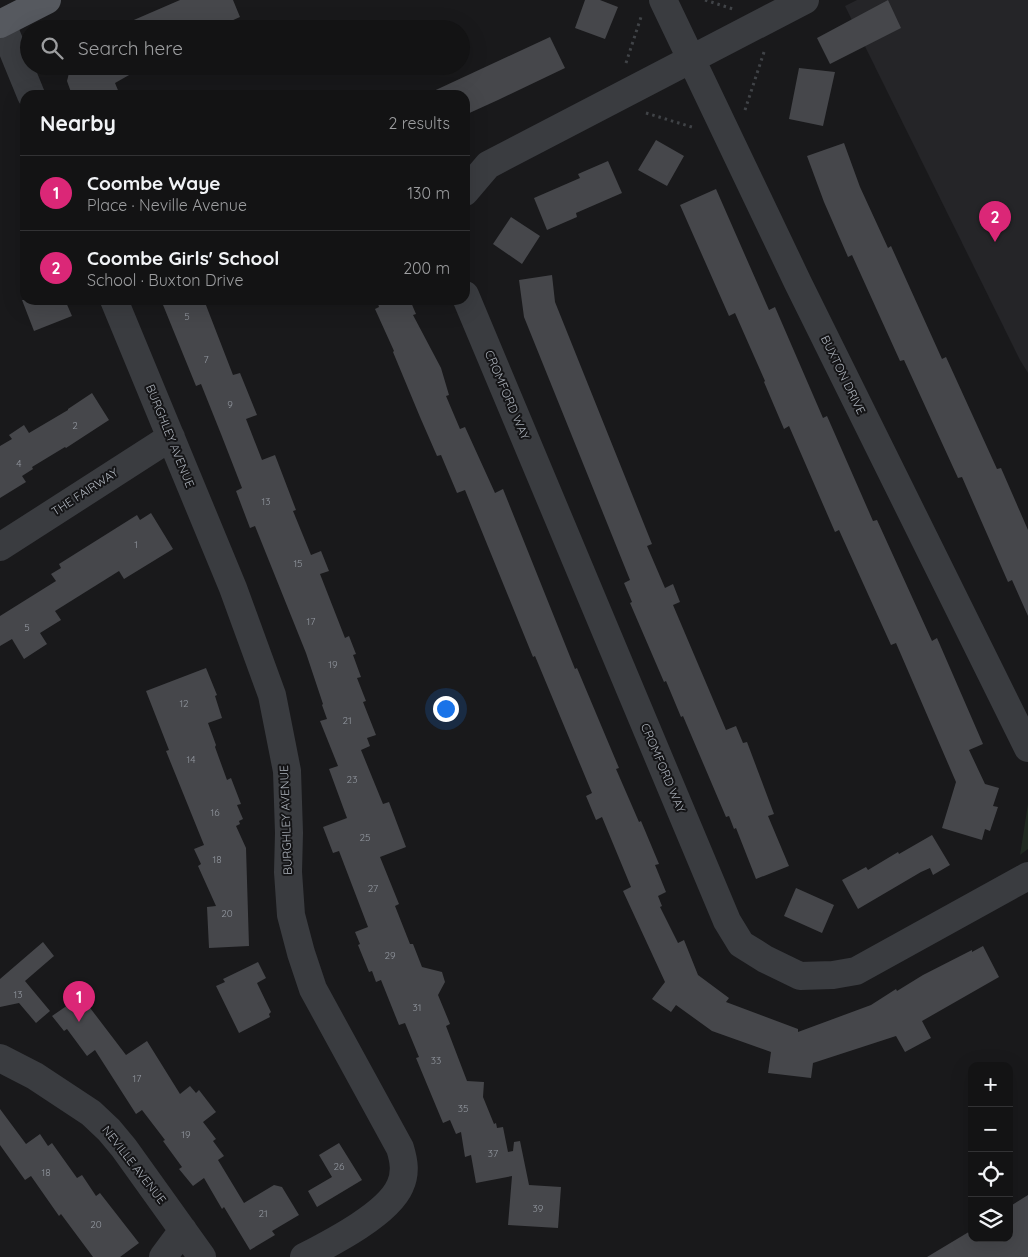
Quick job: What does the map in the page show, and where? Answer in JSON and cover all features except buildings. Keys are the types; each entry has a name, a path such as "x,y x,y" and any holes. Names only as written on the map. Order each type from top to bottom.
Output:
{"main road":[{"path":"1,24 47,0"}],"street":[{"path":"470,186 488,165 805,0"},
{"name":"BUXTON DRIVE","path":"653,7 692,60 807,301 1028,748"},
{"path":"1,24 20,69"},
{"path":"23,75 29,90"},
{"name":"BURGHLEY AVENUE","path":"116,305 233,588 272,695 287,771 288,872 291,915 313,989 400,1148 405,1166 400,1186 387,1205 373,1216 314,1252"},
{"name":"CROMFORD WAY","path":"469,305 727,922 741,944 765,959 800,976 833,975 856,971 1028,876"},
{"name":"THE FAIRWAY","path":"0,547 171,437"},
{"name":"NEVILLE AVENUE","path":"0,1058 35,1076 90,1113 109,1130 202,1257"},
{"path":"0,1072 35,1076"},
{"path":"163,1257 184,1230"}],"path":[{"path":"653,7 622,74 630,108 702,130 740,124 768,39 760,23"}],"shaded area":[{"path":"857,0 1028,0 1028,373 845,6"},
{"path":"1028,804 1028,849 1020,855"}],"place":[{"name":"Coombe Girls' School","path":"995,242"},
{"name":"Coombe Waye","path":"79,1022"}]}
